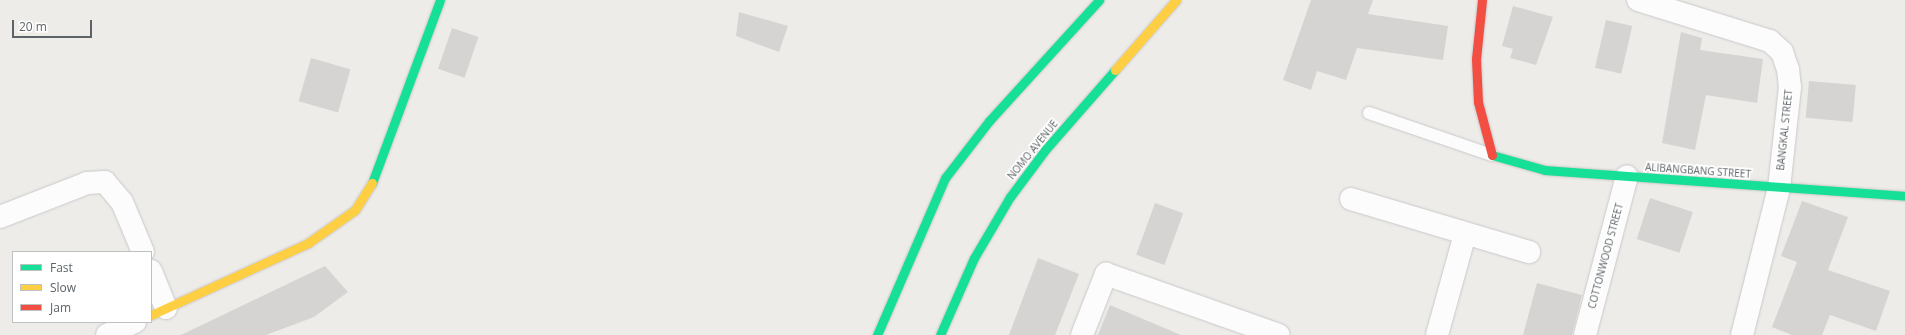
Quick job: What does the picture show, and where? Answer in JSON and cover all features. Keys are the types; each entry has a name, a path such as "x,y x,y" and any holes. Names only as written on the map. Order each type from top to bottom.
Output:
{"street":[{"path":"152,276 159,311 308,243 355,210 378,173 440,0"},
{"path":"877,335 945,178 989,121 1098,0"},
{"name":"NOMO AVENUE","path":"940,335 974,258 1010,197 1046,150 1176,0"},
{"path":"1482,0 1476,59 1478,102 1492,155"},
{"name":"BANGKAL STREET","path":"1638,0 1751,34 1770,41 1782,52 1790,87 1779,188 1742,335"},
{"name":"ALIBANGBANG STREET","path":"1492,155 1545,170 1905,196"},
{"name":"COTTONWOOD STREET","path":"1585,335 1627,176"},
{"path":"0,217 87,183 105,182 122,202 143,251"},
{"path":"1351,199 1529,252"},
{"path":"1437,335 1465,234"},
{"path":"1082,335 1106,274 1268,333"},
{"path":"107,335 133,323"}],"lane":[{"path":"1369,113 1492,155"}],"building":[{"path":"1311,0 1373,0 1368,14 1448,26 1443,60 1357,48 1346,80 1317,71 1311,90 1283,80"},
{"path":"1513,6 1553,17 1536,65 1510,58 1513,49 1502,46"},
{"path":"739,12 788,26 779,52 736,36"},
{"path":"1606,20 1632,26 1621,74 1595,68"},
{"path":"452,28 478,37 464,78 438,69"},
{"path":"1681,32 1702,38 1700,50 1763,59 1757,103 1706,95 1695,150 1662,143"},
{"path":"311,58 350,69 338,113 299,101"},
{"path":"1809,81 1856,85 1853,122 1806,118"},
{"path":"1650,198 1693,212 1680,253 1637,239"},
{"path":"1802,201 1848,217 1828,270 1890,291 1876,331 1830,315 1822,335 1792,335 1772,327 1797,262 1781,256"},
{"path":"1155,203 1183,213 1164,265 1136,255"},
{"path":"1038,258 1079,274 1055,335 1009,335"},
{"path":"325,266 348,292 314,317 266,335 181,335"},
{"path":"1537,283 1582,295 1572,335 1523,335"},
{"path":"1110,305 1181,335 1098,335"}],"traffic: fast":[{"path":"372,183 440,0"},
{"path":"877,335 945,178 989,121 1099,0"},
{"path":"940,335 974,258 1010,197 1045,150 1115,70"},
{"path":"1492,155 1545,170 1905,196"}],"traffic: slow":[{"path":"1115,70 1176,0"},
{"path":"152,315 308,243 355,210 372,183"}],"traffic: jam":[{"path":"1482,0 1476,59 1478,102 1492,155"}]}
